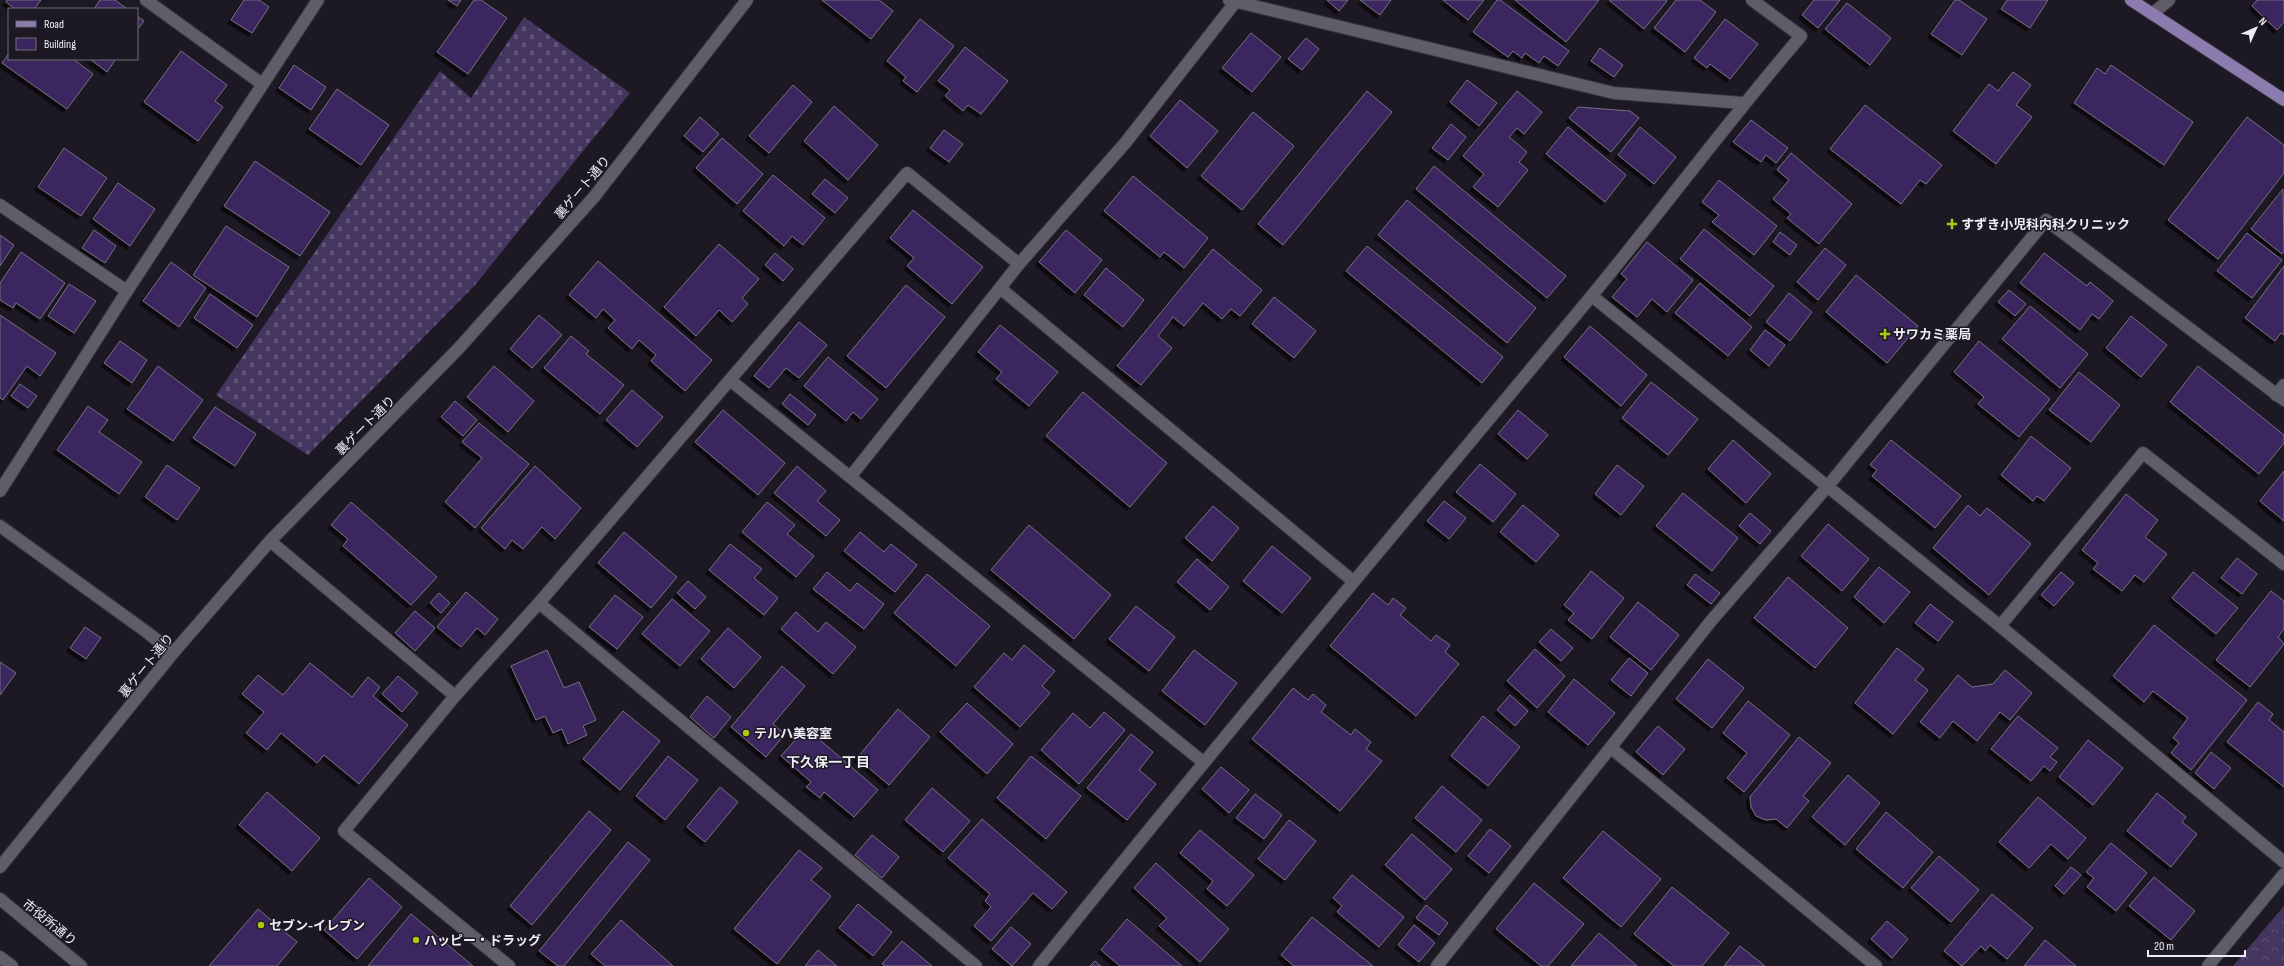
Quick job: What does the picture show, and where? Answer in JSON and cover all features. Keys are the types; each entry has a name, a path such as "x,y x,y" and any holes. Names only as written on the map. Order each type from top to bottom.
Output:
{"main road":[{"path":"2131,0 2284,100"}],"street":[{"path":"146,0 262,84"},
{"path":"0,491 127,291 318,0"},
{"name":"裏ゲート通り","path":"0,867 173,653 270,541 459,348 594,197 747,0"},
{"path":"1039,966 1203,762 1592,296 1743,103 1801,36 1752,0"},
{"path":"2152,14 2169,0"},
{"path":"851,476 1019,264 1126,142 1233,1 1614,93 1743,103"},
{"path":"509,966 344,831 455,696 539,603 907,173 1019,264"},
{"path":"0,205 127,291"},
{"path":"1437,966 1712,621 1827,487 2046,220 2281,393"},
{"path":"1000,288 1353,581"},
{"path":"1592,296 2000,626 2284,862"},
{"path":"730,380 851,476 1203,762"},
{"path":"2000,626 2143,453 2284,564"},
{"path":"0,526 148,633 173,653"},
{"path":"270,541 455,696"},
{"path":"539,603 976,966"},
{"path":"1611,748 1876,966"},
{"path":"2208,966 2284,874"},
{"name":"市役所通り","path":"0,899 81,966"},
{"path":"0,957 12,966"}],"green space":[{"path":"524,17 630,93 475,285 308,455 216,395 440,71 471,98"},
{"path":"2284,906 2284,966 2233,966"}],"building":[{"path":"7,0 41,0 35,8 14,8 6,2"},
{"path":"100,0 115,0 126,8 95,8"},
{"path":"244,0 259,0 269,7 252,33 231,20"},
{"path":"448,0 461,0 457,6"},
{"path":"474,0 481,0 507,18 468,74 437,52"},
{"path":"822,0 879,0 893,11 871,39"},
{"path":"1327,0 1348,0 1339,11"},
{"path":"1360,0 1391,0 1380,15"},
{"path":"1443,0 1484,0 1468,20"},
{"path":"1497,0 1500,0 1569,51 1558,66 1544,56 1539,63 1525,53 1522,58 1513,51 1508,57 1473,32"},
{"path":"1515,0 1599,0 1566,42"},
{"path":"1609,0 1666,0 1667,1 1644,29"},
{"path":"1676,0 1700,0 1716,12 1685,52 1654,28"},
{"path":"1814,0 1840,0 1818,28 1802,15"},
{"path":"1955,0 1959,0 1987,19 1962,55 1931,34"},
{"path":"2007,0 2048,0 2030,28 2001,9"},
{"path":"2257,0 2284,0 2284,22 2277,30 2252,6"},
{"path":"1847,3 1891,38 1870,65 1825,29"},
{"path":"138,17 144,21 138,29"},
{"path":"920,19 954,46 917,92 903,81 906,77 887,61"},
{"path":"1725,19 1758,44 1730,79 1710,64 1707,68 1694,58"},
{"path":"1251,33 1281,57 1252,92 1222,68"},
{"path":"1306,38 1319,49 1302,70 1288,59"},
{"path":"965,47 1008,81 981,114 968,105 963,111 945,96 950,90 938,81"},
{"path":"1600,48 1623,65 1614,77 1591,61"},
{"path":"181,51 227,85 215,101 223,107 198,141 144,102"},
{"path":"8,54 8,60 74,60 93,74 67,109 2,63"},
{"path":"91,60 115,60 107,72"},
{"path":"294,65 326,87 311,110 279,88"},
{"path":"2111,65 2193,122 2164,165 2074,103 2097,68 2105,74"},
{"path":"2013,72 2031,85 2016,105 2032,117 1996,164 1953,131 1989,84 1998,91"},
{"path":"1467,80 1497,103 1479,126 1450,102"},
{"path":"793,85 812,102 769,153 749,136"},
{"path":"337,89 389,125 361,165 309,129"},
{"path":"1367,91 1392,112 1283,245 1258,224"},
{"path":"1517,91 1542,112 1524,134 1517,128 1509,137 1527,152 1519,162 1528,170 1498,207 1473,187 1484,174 1463,156"},
{"path":"1180,100 1218,131 1187,168 1150,136"},
{"path":"1865,105 1942,165 1926,184 1920,180 1901,204 1830,149"},
{"path":"834,106 878,145 848,180 804,141"},
{"path":"1578,107 1630,111 1639,118 1611,152 1569,118"},
{"path":"1253,112 1294,146 1242,210 1201,176"},
{"path":"700,117 719,134 703,152 684,136"},
{"path":"2247,117 2284,145 2284,173 2218,259 2168,220"},
{"path":"1751,120 1788,148 1776,163 1766,155 1761,162 1733,142"},
{"path":"1451,124 1466,137 1448,160 1432,148"},
{"path":"1568,127 1626,175 1605,202 1546,154"},
{"path":"1640,127 1676,157 1654,184 1618,155"},
{"path":"944,130 963,144 949,162 930,148"},
{"path":"722,138 763,174 737,204 696,168"},
{"path":"64,148 107,178 81,216 38,187"},
{"path":"1791,153 1852,204 1819,244 1787,218 1791,214 1773,199 1789,180 1777,170"},
{"path":"255,161 330,212 300,256 224,206"},
{"path":"1434,166 1566,276 1547,298 1416,189"},
{"path":"773,175 825,218 803,245 792,236 784,246 743,211"},
{"path":"1133,176 1208,238 1184,268 1164,252 1160,257 1104,211"},
{"path":"825,179 848,198 835,213 812,194"},
{"path":"1719,180 1777,226 1754,255 1712,222 1719,215 1702,202"},
{"path":"118,183 155,209 130,246 93,219"},
{"path":"2283,189 2284,251 2282,254 2251,229"},
{"path":"1407,200 1536,308 1507,343 1378,235"},
{"path":"913,210 983,267 952,304 907,266 914,258 890,238"},
{"path":"226,226 289,267 257,317 193,275"},
{"path":"1704,229 1774,286 1750,316 1680,259"},
{"path":"94,230 116,246 105,263 82,248"},
{"path":"1066,230 1102,260 1075,293 1039,262"},
{"path":"1780,232 1797,245 1790,255 1773,242"},
{"path":"2247,233 2282,260 2252,298 2217,271"},
{"path":"0,235 14,245 0,266"},
{"path":"1647,242 1693,280 1667,312 1652,299 1637,317 1612,297 1627,279 1621,274"},
{"path":"719,244 759,279 742,298 748,304 732,322 719,310 696,336 664,307"},
{"path":"1367,246 1503,357 1482,383 1346,271"},
{"path":"1825,248 1846,265 1818,300 1797,282"},
{"path":"1213,249 1262,290 1240,316 1231,309 1222,319 1203,303 1184,326 1173,317 1158,336 1172,348 1141,385 1117,366"},
{"path":"21,252 65,283 40,319 16,303 13,308 0,300 0,283"},
{"path":"775,253 793,269 783,281 765,265"},
{"path":"2044,253 2087,286 2090,282 2113,301 2099,319 2092,314 2080,330 2020,283"},
{"path":"598,261 712,360 685,391 651,361 656,355 639,340 632,349 608,328 615,320 603,309 596,318 569,295"},
{"path":"171,262 206,288 179,327 143,301"},
{"path":"2284,266 2284,335 2281,333 2275,341 2245,318"},
{"path":"1106,268 1144,300 1123,327 1084,295"},
{"path":"1856,275 1918,326 1887,363 1826,312"},
{"path":"1700,283 1752,327 1728,356 1675,313"},
{"path":"69,284 96,301 74,333 48,316"},
{"path":"906,285 945,317 886,388 847,356"},
{"path":"2009,290 2026,304 2015,316 1998,302"},
{"path":"1789,293 1812,312 1790,341 1766,322"},
{"path":"210,294 253,325 237,348 194,318"},
{"path":"1274,297 1316,331 1294,358 1252,324"},
{"path":"2030,306 2088,354 2060,388 2002,339"},
{"path":"0,315 56,353 40,376 27,366 3,400 0,398"},
{"path":"539,315 562,335 532,368 510,349"},
{"path":"2131,316 2167,345 2141,377 2106,348"},
{"path":"799,322 827,345 799,378 786,368 769,388 754,376"},
{"path":"1000,325 1058,372 1029,406 996,379 1002,372 978,352"},
{"path":"1590,326 1647,375 1621,406 1564,357"},
{"path":"1765,330 1785,345 1769,366 1750,350"},
{"path":"571,336 589,351 586,354 624,385 600,414 544,368"},
{"path":"120,341 147,360 132,383 104,363"},
{"path":"1979,341 2050,399 2019,437 1978,404 1984,397 1954,372"},
{"path":"828,357 878,399 861,419 853,412 846,421 804,386"},
{"path":"158,366 203,400 173,441 127,409"},
{"path":"494,366 534,401 508,432 467,397"},
{"path":"2198,366 2284,435 2284,443 2259,474 2170,402"},
{"path":"2079,372 2120,405 2091,442 2049,410"},
{"path":"1651,382 1698,419 1668,455 1622,418"},
{"path":"20,384 37,396 28,408 11,396"},
{"path":"632,390 663,417 637,447 606,420"},
{"path":"1083,392 1167,463 1130,507 1046,436"},
{"path":"790,394 816,415 808,425 782,404"},
{"path":"455,401 477,420 463,436 441,417"},
{"path":"88,406 108,420 99,432 142,462 119,494 57,450"},
{"path":"215,407 256,434 235,466 193,438"},
{"path":"723,410 785,463 758,495 695,442"},
{"path":"1518,410 1548,435 1527,459 1498,434"},
{"path":"479,423 529,464 475,528 445,502 482,458 462,442"},
{"path":"2031,436 2071,468 2044,501 2037,496 2033,501 2001,475"},
{"path":"1733,440 1771,474 1746,503 1708,469"},
{"path":"1891,440 1961,496 1935,528 1872,476 1877,470 1870,465"},
{"path":"1480,464 1516,494 1493,522 1456,492"},
{"path":"167,465 200,488 177,520 145,497"},
{"path":"1617,465 1644,486 1621,515 1595,494"},
{"path":"535,466 581,508 555,539 542,527 523,549 512,540 505,549 481,528"},
{"path":"797,466 826,491 817,501 840,520 826,536 774,493"},
{"path":"2284,471 2284,521 2260,501"},
{"path":"1683,493 1738,538 1712,571 1656,526"},
{"path":"2126,494 2158,520 2145,537 2167,554 2144,582 2135,575 2122,591 2093,569 2098,563 2082,550"},
{"path":"1444,501 1466,518 1449,539 1427,521"},
{"path":"351,502 437,577 411,605 343,546 348,539 331,525"},
{"path":"767,502 795,525 787,534 814,556 796,577 742,532"},
{"path":"1523,505 1559,535 1536,562 1500,532"},
{"path":"1968,505 1980,516 1987,508 2031,544 1989,595 1933,548"},
{"path":"1213,506 1239,528 1212,561 1185,538"},
{"path":"1750,513 1771,531 1760,544 1739,526"},
{"path":"1828,524 1869,559 1842,591 1801,556"},
{"path":"1029,525 1111,595 1074,639 991,570"},
{"path":"624,532 677,577 651,608 598,563"},
{"path":"860,532 884,552 891,544 917,565 895,592 844,551"},
{"path":"730,544 762,569 754,578 778,598 764,615 709,570"},
{"path":"1272,546 1311,578 1282,613 1243,581"},
{"path":"2237,558 2257,574 2242,594 2221,578"},
{"path":"1197,559 1229,587 1210,610 1177,582"},
{"path":"1879,567 1910,592 1884,623 1854,597"},
{"path":"1591,571 1624,598 1592,639 1568,620 1574,613 1564,605"},
{"path":"827,572 850,591 857,583 884,604 864,629 813,589"},
{"path":"2061,572 2074,583 2054,606 2041,595"},
{"path":"2193,572 2238,608 2216,634 2172,598"},
{"path":"927,574 990,626 956,666 894,613"},
{"path":"1695,574 1720,593 1711,604 1687,585"},
{"path":"1788,577 1848,628 1815,668 1754,618"},
{"path":"688,581 706,597 695,609 677,593"},
{"path":"2271,591 2284,601 2284,629 2278,637 2284,644 2250,687 2216,660"},
{"path":"466,592 498,619 485,635 477,628 461,647 437,627"},
{"path":"439,593 450,603 441,613 430,603"},
{"path":"1373,593 1388,605 1393,598 1406,608 1400,615 1431,641 1436,635 1450,645 1445,652 1459,664 1416,716 1330,646"},
{"path":"615,595 643,617 617,649 589,627"},
{"path":"672,599 710,631 680,666 642,634"},
{"path":"1638,602 1679,635 1651,670 1610,637"},
{"path":"1930,604 1953,622 1938,641 1915,623"},
{"path":"1136,606 1175,637 1149,671 1109,639"},
{"path":"415,611 435,628 415,651 395,633"},
{"path":"796,612 818,632 826,622 856,647 833,674 781,629"},
{"path":"2154,625 2247,700 2191,770 2171,753 2179,743 2173,738 2188,718 2153,691 2144,702 2113,676"},
{"path":"85,627 101,638 86,659 70,648"},
{"path":"728,628 761,657 734,688 701,659"},
{"path":"1551,629 1573,648 1561,661 1539,642"},
{"path":"1024,645 1055,671 1042,686 1050,693 1020,727 974,687 1004,653 1012,660"},
{"path":"1897,648 1924,669 1915,680 1928,690 1893,734 1855,703"},
{"path":"1535,649 1565,676 1537,708 1507,681"},
{"path":"547,650 564,688 579,682 596,720 583,726 587,735 568,744 562,729 553,733 545,716 536,720 511,666"},
{"path":"1194,650 1237,683 1205,725 1162,691"},
{"path":"1629,658 1648,673 1631,696 1611,680"},
{"path":"1708,659 1744,688 1712,728 1676,699"},
{"path":"0,662 16,673 0,695"},
{"path":"310,663 352,697 368,677 380,687 373,696 408,725 359,784 324,755 317,763 281,733 267,750 246,733 264,712 242,694 258,675 283,695"},
{"path":"782,666 805,686 773,724 785,734 766,757 731,727"},
{"path":"2005,670 2032,693 2010,720 2000,712 1977,741 1953,721 1940,738 1920,722 1958,675 1972,687 1993,684"},
{"path":"398,676 418,693 402,712 382,694"},
{"path":"1574,679 1615,713 1588,745 1548,712"},
{"path":"1293,688 1308,700 1313,694 1326,705 1321,712 1351,735 1355,729 1371,742 1366,749 1382,761 1340,811 1252,739"},
{"path":"1510,695 1528,711 1515,726 1497,710"},
{"path":"707,696 731,717 714,738 690,717"},
{"path":"1748,701 1790,735 1744,792 1727,778 1747,753 1723,733"},
{"path":"2258,702 2273,714 2269,720 2284,732 2284,787 2227,742"},
{"path":"967,703 1013,744 987,774 940,732"},
{"path":"898,709 930,737 889,785 857,758"},
{"path":"623,711 660,741 620,790 583,759"},
{"path":"1104,712 1125,730 1079,784 1041,750 1073,713 1090,728"},
{"path":"1483,716 1520,747 1488,786 1451,756"},
{"path":"2018,716 2058,748 2050,757 2057,762 2050,771 2044,766 2031,781 1991,749"},
{"path":"1658,726 1685,749 1663,775 1636,752"},
{"path":"806,728 878,790 854,817 824,792 820,798 806,787 811,782 781,756"},
{"path":"1131,734 1153,752 1139,770 1156,784 1127,820 1087,788"},
{"path":"1799,737 1831,763 1803,796 1809,801 1787,828 1776,819 1766,820 1756,816 1751,807 1750,797"},
{"path":"2088,740 2123,768 2093,805 2059,777"},
{"path":"2211,752 2231,768 2214,789 2195,773"},
{"path":"668,756 698,780 665,820 636,796"},
{"path":"1031,756 1081,796 1046,839 997,798"},
{"path":"1221,767 1249,790 1229,813 1202,789"},
{"path":"1848,775 1880,803 1845,845 1812,817"},
{"path":"1442,786 1482,820 1456,852 1415,818"},
{"path":"720,787 738,802 705,842 687,827"},
{"path":"932,788 970,821 943,852 905,820"},
{"path":"267,792 320,838 292,871 239,825"},
{"path":"2157,793 2186,817 2182,822 2197,834 2171,867 2127,831"},
{"path":"1255,794 1282,815 1264,839 1236,818"},
{"path":"2038,797 2086,838 2068,859 2051,844 2029,868 1999,842"},
{"path":"589,811 611,830 532,925 510,906"},
{"path":"1886,812 1933,852 1903,888 1856,849"},
{"path":"982,819 1067,892 1052,909 1033,893 991,941 974,926 991,907 985,901 990,894 948,858"},
{"path":"1289,820 1316,841 1285,880 1258,859"},
{"path":"1490,829 1511,846 1489,873 1468,856"},
{"path":"1200,830 1254,875 1227,906 1207,889 1213,881 1180,853"},
{"path":"1603,831 1661,879 1621,927 1563,878"},
{"path":"1412,834 1452,869 1425,900 1385,865"},
{"path":"872,835 899,857 882,878 855,855"},
{"path":"628,842 650,860 564,966 558,966 539,951"},
{"path":"2111,843 2147,873 2116,911 2087,887 2094,878 2086,872"},
{"path":"799,850 822,868 811,880 831,896 777,964 734,929"},
{"path":"1939,856 1979,890 1951,922 1911,888"},
{"path":"1156,863 1229,929 1200,962 1159,926 1167,918 1134,888"},
{"path":"2071,867 2081,875 2064,894 2055,886"},
{"path":"1352,875 1404,917 1379,947 1337,912 1342,906 1333,898"},
{"path":"2154,877 2195,911 2171,940 2129,906"},
{"path":"369,878 402,907 357,959 324,930"},
{"path":"1534,883 1584,924 1548,966 1541,966 1496,929"},
{"path":"1672,887 1729,933 1702,966 1674,966 1634,934"},
{"path":"1992,894 2033,928 2007,959 1990,945 1985,951 1981,946 1962,966 1944,951"},
{"path":"858,904 892,932 873,956 839,928"},
{"path":"1426,905 1448,923 1439,935 1416,918"},
{"name":"セブン-イレブン","path":"258,909 297,942 277,966 209,966"},
{"name":"ハッピー・ドラッグ","path":"411,914 473,966 368,966"},
{"path":"1312,917 1373,966 1294,966 1281,955"},
{"path":"1127,919 1182,966 1120,966 1101,950"},
{"path":"621,920 673,966 605,966 591,954"},
{"path":"1887,921 1908,939 1892,958 1871,939"},
{"path":"1414,925 1435,943 1419,962 1398,945"},
{"path":"1011,927 1031,944 1012,966 992,949"},
{"path":"1599,933 1637,966 1571,966"},
{"path":"2045,940 2076,966 2024,966"},
{"path":"902,941 932,966 885,966 882,964"},
{"path":"1740,946 1765,966 1724,966"},
{"path":"818,950 837,966 805,966"},
{"path":"1095,961 1101,966 1090,966"}],"place":[{"name":"すずき小児科内科クリニック","path":"1952,224"},
{"name":"サワカミ薬局","path":"1885,334"},
{"name":"テルハ美容室","path":"746,733"},
{"name":"セブン-イレブン","path":"261,925"},
{"name":"ハッピー・ドラッグ","path":"416,940"}],"district":[{"name":"下久保一丁目","path":"828,762"}]}
